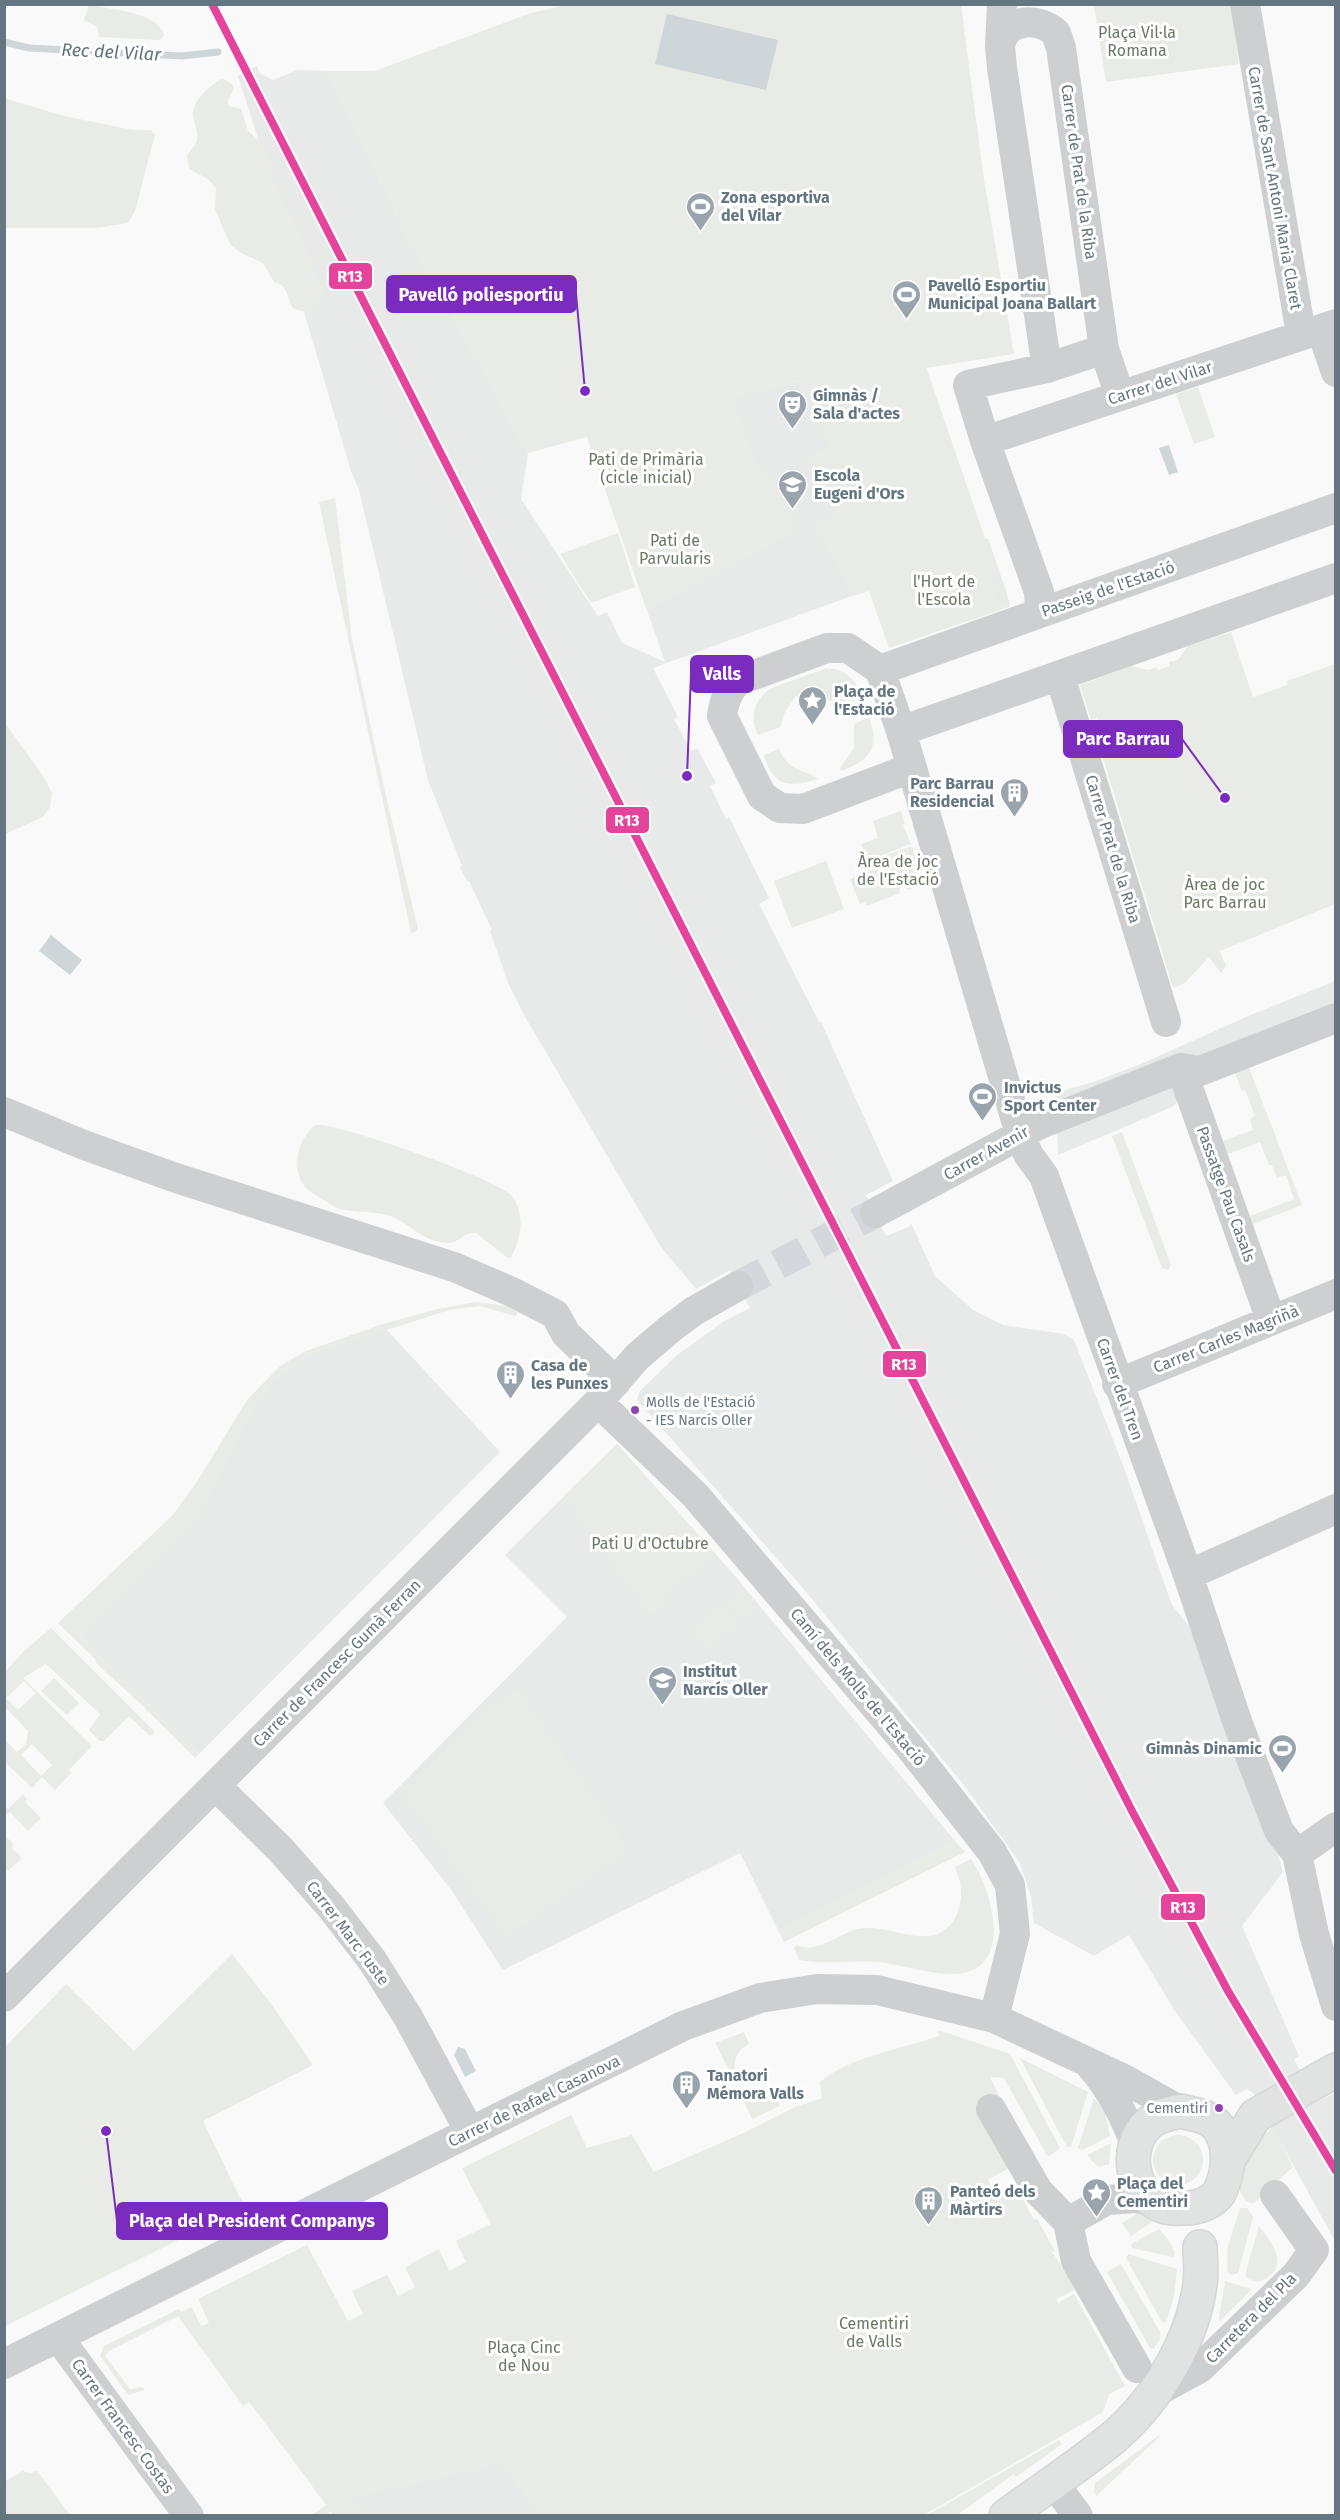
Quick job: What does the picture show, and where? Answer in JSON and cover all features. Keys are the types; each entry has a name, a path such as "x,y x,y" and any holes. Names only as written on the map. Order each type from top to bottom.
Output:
{"main road":[{"path":"1213,2122 1260,2113 1322,2077"},
{"path":"1182,2111 1205,2117 1213,2122 1225,2143 1229,2159 1226,2179 1217,2196 1209,2234 1200,2247 1139,2186 1134,2175 1135,2154 1149,2124 1167,2113 1182,2111"},
{"path":"1229,2159 1260,2113"},
{"path":"1159,2204 1196,2208 1217,2196"},
{"name":"Carretera del Pla","path":"1006,2516 1115,2436 1145,2381 1180,2353 1195,2312 1201,2282 1200,2247"}],"street":[{"name":"Carrer de Sant Antoni Maria Claret","path":"1245,4 1252,53 1318,325 1335,372"},
{"name":"Carrer de Prat de la Riba","path":"1047,368 1002,68 1007,20 1039,22 1049,26 1056,33 1061,48 1104,349 1120,396"},
{"name":"Carrer del Vilar","path":"985,441 1120,396 1318,325"},
{"path":"1040,613 1039,592 985,441 968,385 1047,368 1104,349"},
{"name":"Passeig de l'Estació","path":"880,670 1335,508"},
{"path":"901,731 1335,578"},
{"path":"827,648 848,648 880,670 911,768 803,809 780,808 770,804 758,789 722,716 724,702 733,685 740,680 827,648"},
{"name":"Carrer Prat de la Riba","path":"1060,676 1166,1022"},
{"name":"Carrer del Tren","path":"911,768 1020,1134 1028,1154 1044,1176 1117,1384 1188,1575 1238,1724 1279,1831 1297,1854 1314,1934 1335,2006"},
{"name":"Carrer Avenir","path":"875,1213 1046,1121 1180,1068 1200,1071 1335,1018"},
{"name":"Passatge Pau Casals","path":"1180,1068 1271,1320"},
{"name":"Camí dels Molls de l'Estació","path":"4,1112 84,1145 176,1178 454,1267 512,1292 555,1314 566,1334 607,1392 909,1746 992,1852 1010,1885 1015,1934 994,2018"},
{"path":"607,1392 637,1358 679,1321 738,1286"},
{"name":"Carrer Carles Magriñà","path":"1117,1384 1335,1294"},
{"name":"Carrer de Francesc Gumà Ferran","path":"4,1997 607,1392"},
{"path":"1188,1575 1335,1509"},
{"name":"Carrer Marc Fuste","path":"216,1786 280,1850 331,1907 372,1960 408,2017 470,2132"},
{"path":"1297,1854 1335,1827"},
{"name":"Carrer de Rafael Casanova","path":"4,2364 684,2026 760,1998 817,1989 877,1990 994,2018 1157,2096 1182,2111"},
{"path":"1088,2063 1106,2084 1126,2120 1135,2154 1107,2200"},
{"path":"991,2109 1038,2191 1068,2222 1076,2261 1145,2381"},
{"name":"Carretera del Pla","path":"1145,2381 1200,2368 1296,2276 1314,2250 1275,2195"},
{"path":"1068,2222 1107,2200 1135,2198 1159,2204"},
{"name":"Carrer Francesc Costas","path":"58,2337 189,2516"},
{"path":"1053,2482 1078,2516"}],"shaded area":[{"path":"667,14 778,40 766,90 655,64"},
{"path":"257,66 259,73 273,80 298,70 327,71 413,248 528,453 521,499 598,616 607,612 622,643 665,662 587,437 801,380 926,367 985,539 988,539 1003,582 1009,607 871,589 653,668 678,717 674,719 691,751 697,748 716,783 710,786 726,819 729,817 769,898 759,904 821,1022 893,1181 866,1195 886,1236 909,1227 911,1223 935,1276 973,1310 1003,1325 1064,1334 1074,1340 1124,1468 1172,1605 1189,1626 1271,1831 1283,1872 1242,1926 1299,2056 1294,2060 1319,2101 1334,2093 1335,2096 1335,2241 1254,2094 1247,2089 1236,2095 1175,2011 1129,1935 1094,1956 1034,1923 1031,1897 1020,1863 963,1784 802,1587 637,1400 640,1391 676,1356 724,1321 750,1308 730,1270 696,1289 661,1247 524,1015 509,985 490,931 492,930 460,867 462,866 428,780 359,490 351,471 284,244 281,211 238,76"},
{"path":"1169,445 1178,472 1169,475 1159,448"},
{"path":"51,935 82,960 70,975 39,951"},
{"path":"1335,981 1335,1030 1201,1083 1172,1107 1058,1155 1055,1093 1141,1064 1246,1017"},
{"path":"386,1329 500,1452 199,1754 80,1637 194,1521 247,1417 271,1381 306,1356"},
{"name":"Institut Narcís Oller","path":"617,1444 729,1569 956,1842 779,1932 740,1853 503,1970 452,1891 383,1803 567,1617 505,1555"},
{"path":"458,2047 465,2049 476,2071 465,2077 454,2055"},
{"path":"501,2463 543,2515 361,2515 350,2497"}],"green space":[{"path":"89,5 144,17 160,28 164,36 159,40 99,37 97,27 84,20"},
{"name":"Zona esportiva del Vilar","path":"566,5 961,5 984,180 1014,354 926,368 985,539 988,539 998,568 988,572 993,586 1003,582 1006,590 995,594 999,605 1010,602 1009,607 889,648 869,591 853,596 815,525 835,514 806,459 830,446 801,390 800,380 734,399 760,474 769,473 798,531 647,611 587,437 528,453 413,248 327,71 375,71 531,13"},
{"name":"Plaça Vil·la Romana","path":"1094,5 1231,5 1239,64 1106,82"},
{"path":"222,78 232,84 234,89 227,102 229,106 241,109 248,131 264,145 280,196 305,243 310,261 323,288 321,300 310,311 299,311 293,308 285,288 274,282 263,263 241,253 230,244 215,209 216,188 208,179 189,169 187,156 197,140 193,116 195,104 207,89"},
{"path":"4,98 64,116 133,130 151,130 155,135 135,211 128,223 96,228 5,228"},
{"path":"1198,387 1215,437 1194,444 1176,394"},
{"path":"335,498 352,640 418,929 413,933 411,933 319,502"},
{"path":"618,533 635,587 591,603 560,554"},
{"name":"Àrea de joc Parc Barrau","path":"1231,632 1253,697 1288,685 1287,681 1335,664 1335,904 1220,951 1226,966 1221,973 1209,957 1185,983 1173,988 1103,758 1108,756 1097,718 1091,720 1080,685 1131,666 1148,670 1157,667 1158,670 1169,666 1169,662 1178,660 1188,646"},
{"path":"824,669 843,672 857,685 862,697 840,705 808,691 802,693 795,697 785,712 780,727 758,735 754,721 755,708 766,692"},
{"path":"869,717 873,737 870,752 859,762 841,771 840,768 854,748 854,724"},
{"path":"5,723 43,776 52,793 50,807 43,817 5,834"},
{"path":"779,749 787,763 818,779 791,784 778,779 772,774 764,755"},
{"path":"901,811 905,824 903,825 911,844 867,861 861,844 878,838 873,821"},
{"name":"Àrea de joc de l'Estació","path":"912,846 918,868 914,869 921,885 907,890 906,886 899,889 900,893 867,906 865,902 860,904 850,879 881,866 878,858"},
{"path":"826,861 844,909 792,928 774,881"},
{"path":"1248,1065 1302,1205 1253,1224 1250,1216 1294,1199 1286,1175 1277,1178 1260,1142 1228,1154 1223,1141 1253,1130 1250,1119 1255,1116 1234,1070"},
{"path":"315,1125 328,1126 382,1141 449,1165 501,1188 512,1196 519,1210 520,1234 511,1257 508,1258 476,1233 468,1234 451,1243 438,1242 390,1216 338,1208 312,1193 300,1179 297,1163 300,1146"},
{"path":"1122,1132 1171,1265 1168,1270 1162,1268 1112,1136"},
{"path":"476,1302 507,1306 518,1313 515,1316 480,1306 449,1310 306,1356 271,1381 247,1417 194,1521 80,1637 199,1754 195,1758 95,1662 96,1660 58,1623 172,1516 195,1485 247,1400 280,1366 306,1351 383,1324 438,1309"},
{"name":"Pati U d'Octubre","path":"617,1444 716,1555 664,1596 668,1603 651,1615 564,1496"},
{"path":"739,1591 758,1611 743,1621 727,1600"},
{"path":"723,1603 739,1624 706,1648 691,1627"},
{"path":"51,1628 155,1732 150,1736 129,1716 104,1741 100,1741 89,1730 100,1714 46,1664 23,1678 92,1746 69,1770 71,1773 55,1790 42,1777 32,1788 4,1761 5,1740 17,1752 26,1744 28,1731 5,1707 5,1672 24,1651","holes":["24,1681 36,1693 18,1710 6,1698","32,1744 52,1765 41,1776 21,1755"]},
{"path":"54,1678 79,1703 67,1715 41,1691"},
{"path":"517,1689 629,1849 507,1937 403,1793 497,1697 503,1703"},
{"path":"23,1794 27,1799 25,1802 41,1818 28,1831 10,1812 5,1816 5,1806 8,1809"},
{"path":"4,1835 14,1844 11,1847 22,1858 8,1871 5,1868"},
{"path":"956,1842 965,1852 784,1942 779,1932"},
{"path":"971,1859 986,1890 994,1928 992,1945 985,1960 973,1970 945,1974 877,1962 799,1960 794,1947 797,1945 812,1947 858,1929 871,1928 924,1936 936,1934 947,1928 956,1916 960,1904 961,1891 955,1867"},
{"path":"232,1954 269,2001 313,2065 203,2121 239,2196 247,2206 5,2326 5,2047 66,1984 134,2051"},
{"path":"938,2030 1010,2054 1060,2148 1048,2157 1004,2078 990,2077 999,2095 976,2108 1009,2168 988,2180 995,2192 1014,2182 1034,2220 1037,2219 1055,2251 1052,2252 1076,2289 1056,2299 1058,2303 1074,2294 1125,2386 1109,2394 1103,2412 924,2515 543,2515 501,2463 351,2497 361,2515 329,2515 331,2512 311,2516 326,2505 311,2485 313,2483 311,2484 249,2402 243,2406 178,2316 109,2351 105,2356 130,2389 142,2387 145,2390 128,2395 100,2356 104,2346 179,2309 181,2312 192,2307 201,2326 209,2323 198,2299 307,2245 348,2321 363,2314 352,2291 387,2275 398,2296 415,2287 405,2267 439,2249 449,2271 466,2262 456,2241 491,2224 462,2168 571,2115 587,2148 632,2135 654,2172 748,2131 795,2107 822,2098 820,2082 846,2066 877,2054 939,2036"},
{"path":"744,2032 749,2044 742,2048 735,2062 735,2070 730,2072 715,2043"},
{"path":"1020,2058 1088,2092 1071,2147 1067,2147"},
{"path":"746,2095 764,2102 778,2099 780,2106 752,2119 742,2097"},
{"path":"1094,2098 1105,2112 1110,2136 1082,2150 1078,2148"},
{"path":"1273,2127 1293,2167 1253,2204 1246,2201 1240,2192 1242,2173 1254,2148"},
{"path":"1178,2135 1196,2142 1203,2160 1196,2178 1178,2185 1160,2178 1153,2160 1160,2142"},
{"path":"1111,2143 1109,2164 1098,2167 1087,2155"},
{"path":"1240,2208 1247,2208 1253,2217 1238,2273 1232,2275 1227,2272 1227,2249"},
{"path":"1138,2213 1152,2222 1131,2236 1122,2223"},
{"path":"1259,2226 1274,2249 1277,2264 1268,2277 1258,2282 1248,2279 1245,2275"},
{"path":"1159,2229 1170,2242 1175,2253 1173,2257 1132,2248 1131,2244"},
{"path":"1128,2254 1177,2269 1174,2296 1166,2323 1162,2322 1126,2258"},
{"path":"1121,2264 1160,2332 1160,2339 1154,2349 1150,2348 1107,2272"},
{"path":"1225,2281 1252,2289 1220,2321 1219,2318"},
{"path":"1161,2434 1157,2439 1096,2496 1095,2483"},
{"path":"1059,2440 1062,2444 1016,2477 1014,2474 957,2515 927,2515"},
{"path":"23,2471 32,2474 34,2471 38,2472 70,2515 5,2515 5,2481"}],"waterway":[{"name":"Rec del Vilar","path":"4,42 29,48 182,56 218,52"}],"tunnel":[{"path":"738,1286 875,1213"}],"transit line":[{"name":"R13","path":"212,4 1132,1811 1228,1991 1336,2171"}],"place":[{"name":"Zona esportiva del Vilar","path":"700,232"},
{"name":"Pavelló Esportiu Municipal Joana Ballart","path":"907,320"},
{"name":"Pavelló poliesportiu","path":"585,391"},
{"name":"Gimnàs / Sala d'actes","path":"792,430"},
{"name":"Escola Eugeni d'Ors","path":"793,510"},
{"name":"Plaça de l'Estació","path":"813,726"},
{"name":"Valls","path":"687,776"},
{"name":"Parc Barrau","path":"1225,798"},
{"name":"Parc Barrau Residencial","path":"1015,818"},
{"name":"Invictus Sport Center","path":"983,1122"},
{"name":"Casa de les Punxes","path":"510,1400"},
{"name":"Molls de l'Estació - IES Narcís Oller","path":"635,1410"},
{"name":"Institut Narcís Oller","path":"662,1706"},
{"name":"Gimnàs Dinamic","path":"1283,1774"},
{"name":"Cementiri","path":"1219,2108"},
{"name":"Tanatori Mémora Valls","path":"686,2110"},
{"name":"Plaça del President Companys","path":"106,2131"},
{"name":"Plaça del Cementiri","path":"1096,2218"},
{"name":"Panteó dels Màrtirs","path":"929,2226"}],"park label":[{"name":"Pati de Primària (cicle inicial)","path":"646,468"},
{"name":"Pati de Parvularis","path":"675,549"},
{"name":"l'Hort de l'Escola","path":"944,590"},
{"name":"Cementiri de Valls","path":"874,2332"},
{"name":"Plaça Cinc de Nou","path":"524,2356"}]}
